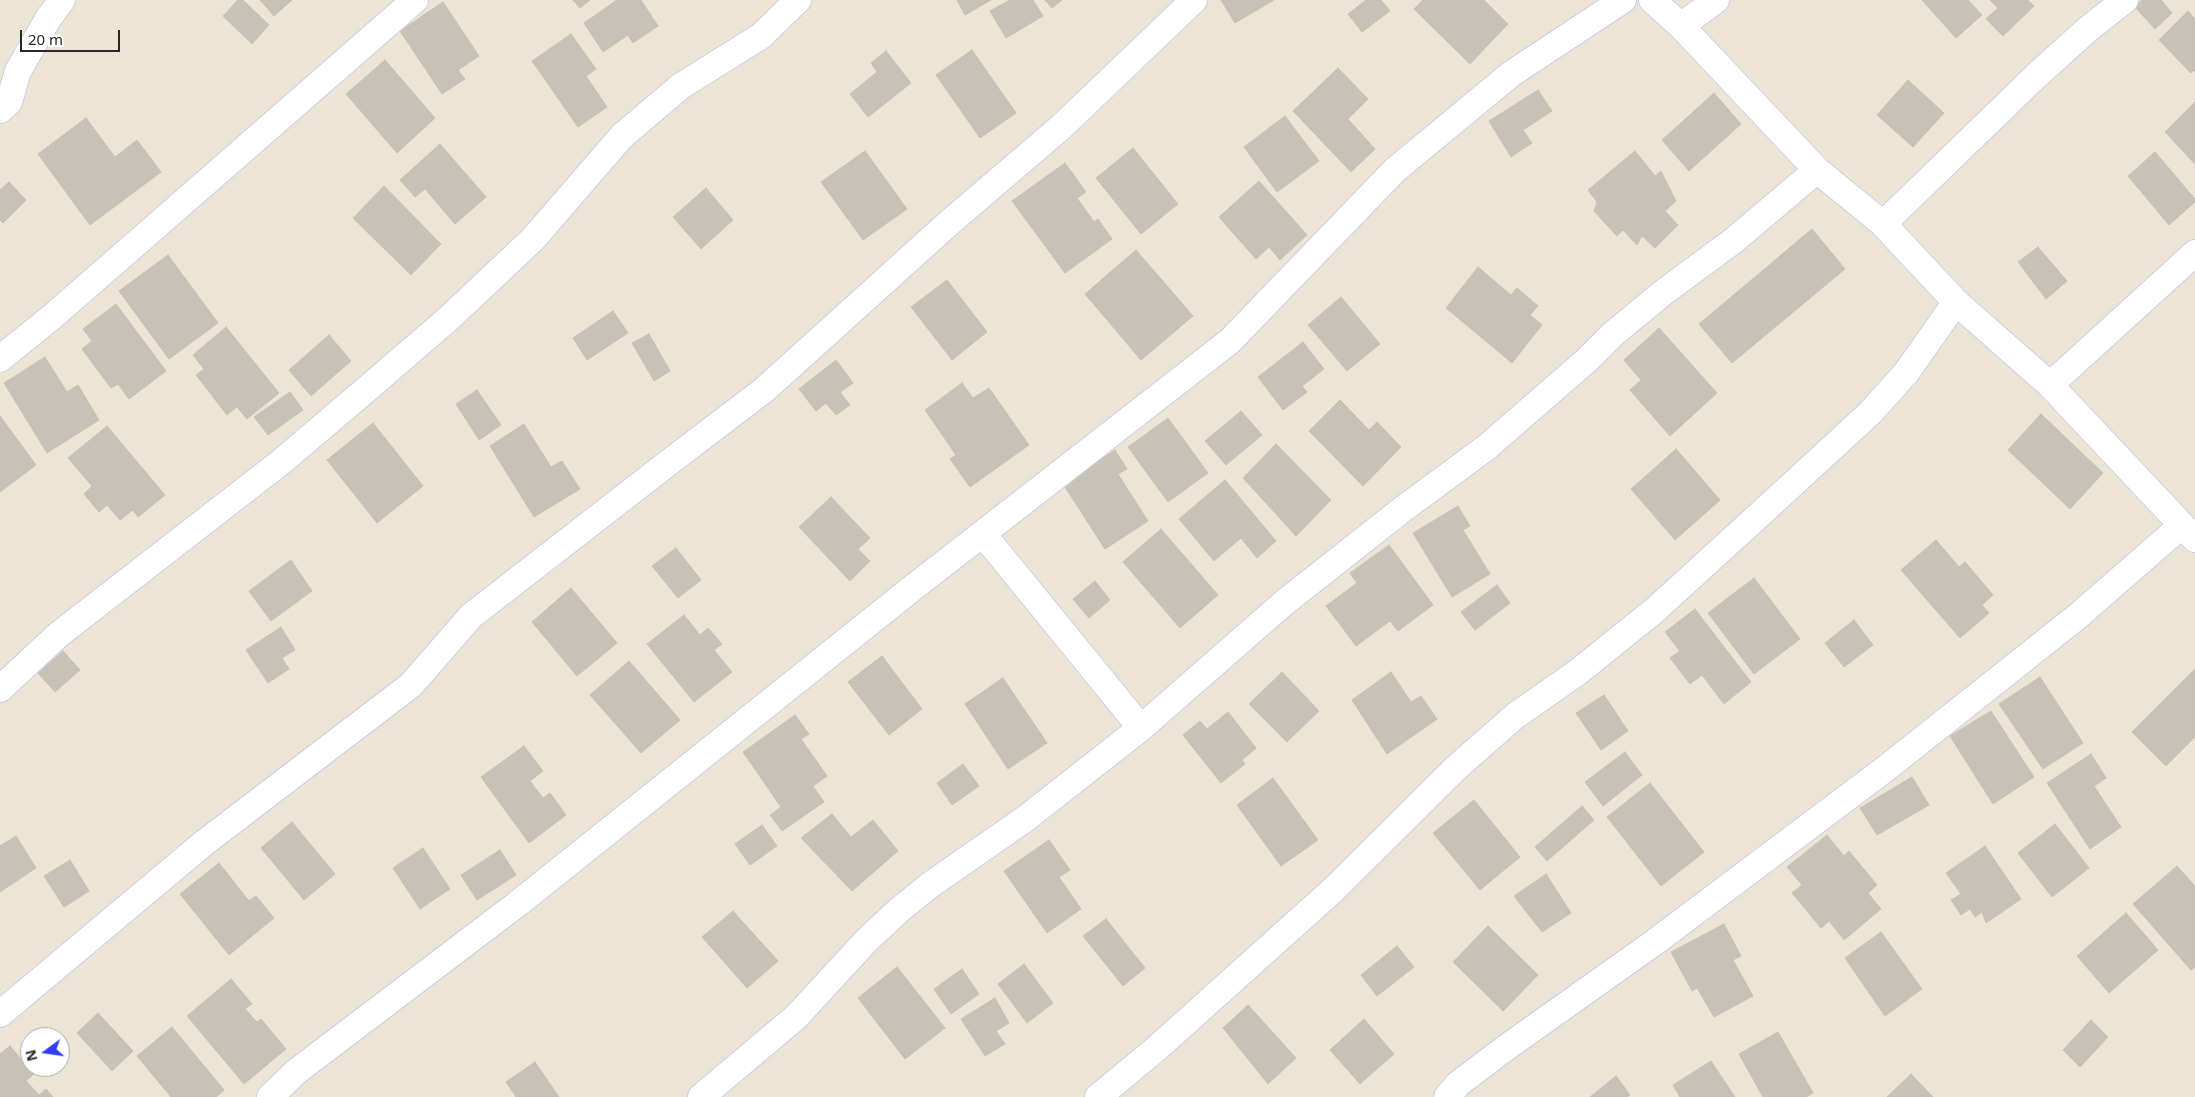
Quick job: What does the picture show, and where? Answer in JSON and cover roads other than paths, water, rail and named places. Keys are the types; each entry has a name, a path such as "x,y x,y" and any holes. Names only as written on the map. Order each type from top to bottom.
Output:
{"street":[{"path":"0,110 9,102 18,71 48,19 62,0"},
{"path":"0,359 53,316 415,0"},
{"path":"0,688 58,635 281,462 376,382 532,239 622,136 681,86 761,36 798,0"},
{"path":"0,1014 204,843 411,685 471,616 764,390 950,222 1060,128 1194,0"},
{"path":"270,1097 297,1071 516,905 715,744 1230,341 1395,170 1511,74 1623,0"},
{"path":"1447,1097 1458,1084 1507,1047 1655,942 1889,766 2078,616 2188,533 2050,385 1956,302 1883,224 1816,170 1681,26 1652,0"},
{"path":"1681,26 1716,0"},
{"path":"1883,224 2036,76 2088,29 2125,0"},
{"path":"701,1097 796,1017 866,941 898,911 937,880 1025,819 1141,728 1285,602 1403,509 1487,447 1587,360 1612,334 1664,292 1733,241 1816,170"},
{"path":"2050,385 2195,253"},
{"path":"1098,1097 1156,1049 1333,890 1457,767 1508,722 1578,672 1655,610 1752,522 1870,412 1906,373 1956,302"},
{"path":"983,534 1141,728"}]}
